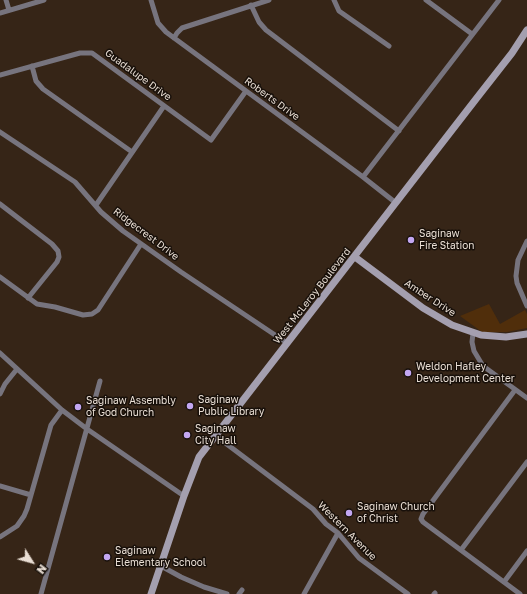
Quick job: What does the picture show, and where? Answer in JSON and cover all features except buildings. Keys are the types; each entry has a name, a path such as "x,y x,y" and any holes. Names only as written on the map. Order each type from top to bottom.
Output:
{"main road":[{"name":"West McLeroy Boulevard","path":"151,594 184,496 199,457 512,53 527,30"},
{"name":"Amber Drive","path":"355,257 423,308 452,325 481,335 506,337 527,334"}],"street":[{"path":"6,0 9,10"},
{"path":"0,13 44,0"},
{"name":"Roberts Drive","path":"151,0 158,23 166,32 396,203"},
{"path":"174,38 182,28 269,0"},
{"path":"334,0 339,11 389,46"},
{"path":"426,0 472,34"},
{"path":"363,177 499,0"},
{"path":"251,5 259,22 266,30 399,131"},
{"name":"Guadalupe Drive","path":"0,75 80,53 92,54 211,140 246,91"},
{"path":"32,66 36,81 44,90 132,152"},
{"path":"96,205 164,106"},
{"name":"Ridgecrest Drive","path":"0,132 76,182 101,212 123,231 288,343"},
{"path":"0,204 52,244 58,251 59,257 56,262 28,298"},
{"path":"527,241 518,260 516,276 527,306"},
{"path":"0,277 37,304 55,307 83,315 92,314 98,310 141,244"},
{"path":"473,333 472,342 474,351 483,366 527,398"},
{"path":"0,353 62,410 184,496"},
{"path":"0,394 5,384 17,369"},
{"path":"41,594 100,381"},
{"path":"515,390 423,514 421,519 520,594"},
{"path":"0,537 12,530 21,521 27,510 52,425 62,410"},
{"name":"Western Avenue","path":"216,436 313,509 326,524 338,533 359,558 408,594"},
{"path":"461,550 527,462"},
{"path":"0,486 31,495"},
{"path":"304,594 338,533"},
{"path":"504,582 527,551"},
{"path":"161,566 198,585 227,594"}],"shaded area":[{"path":"489,304 500,324 525,310 527,314 527,328 507,332 482,332 460,316"}],"place":[{"name":"Saginaw Fire Station","path":"411,240"},
{"name":"Weldon Hafley Development Center","path":"408,373"},
{"name":"Saginaw Public Library","path":"190,406"},
{"name":"Saginaw Assembly of God Church","path":"78,407"},
{"name":"Saginaw City Hall","path":"187,435"},
{"name":"Saginaw Church of Christ","path":"349,513"},
{"name":"Saginaw Elementary School","path":"107,557"}]}
